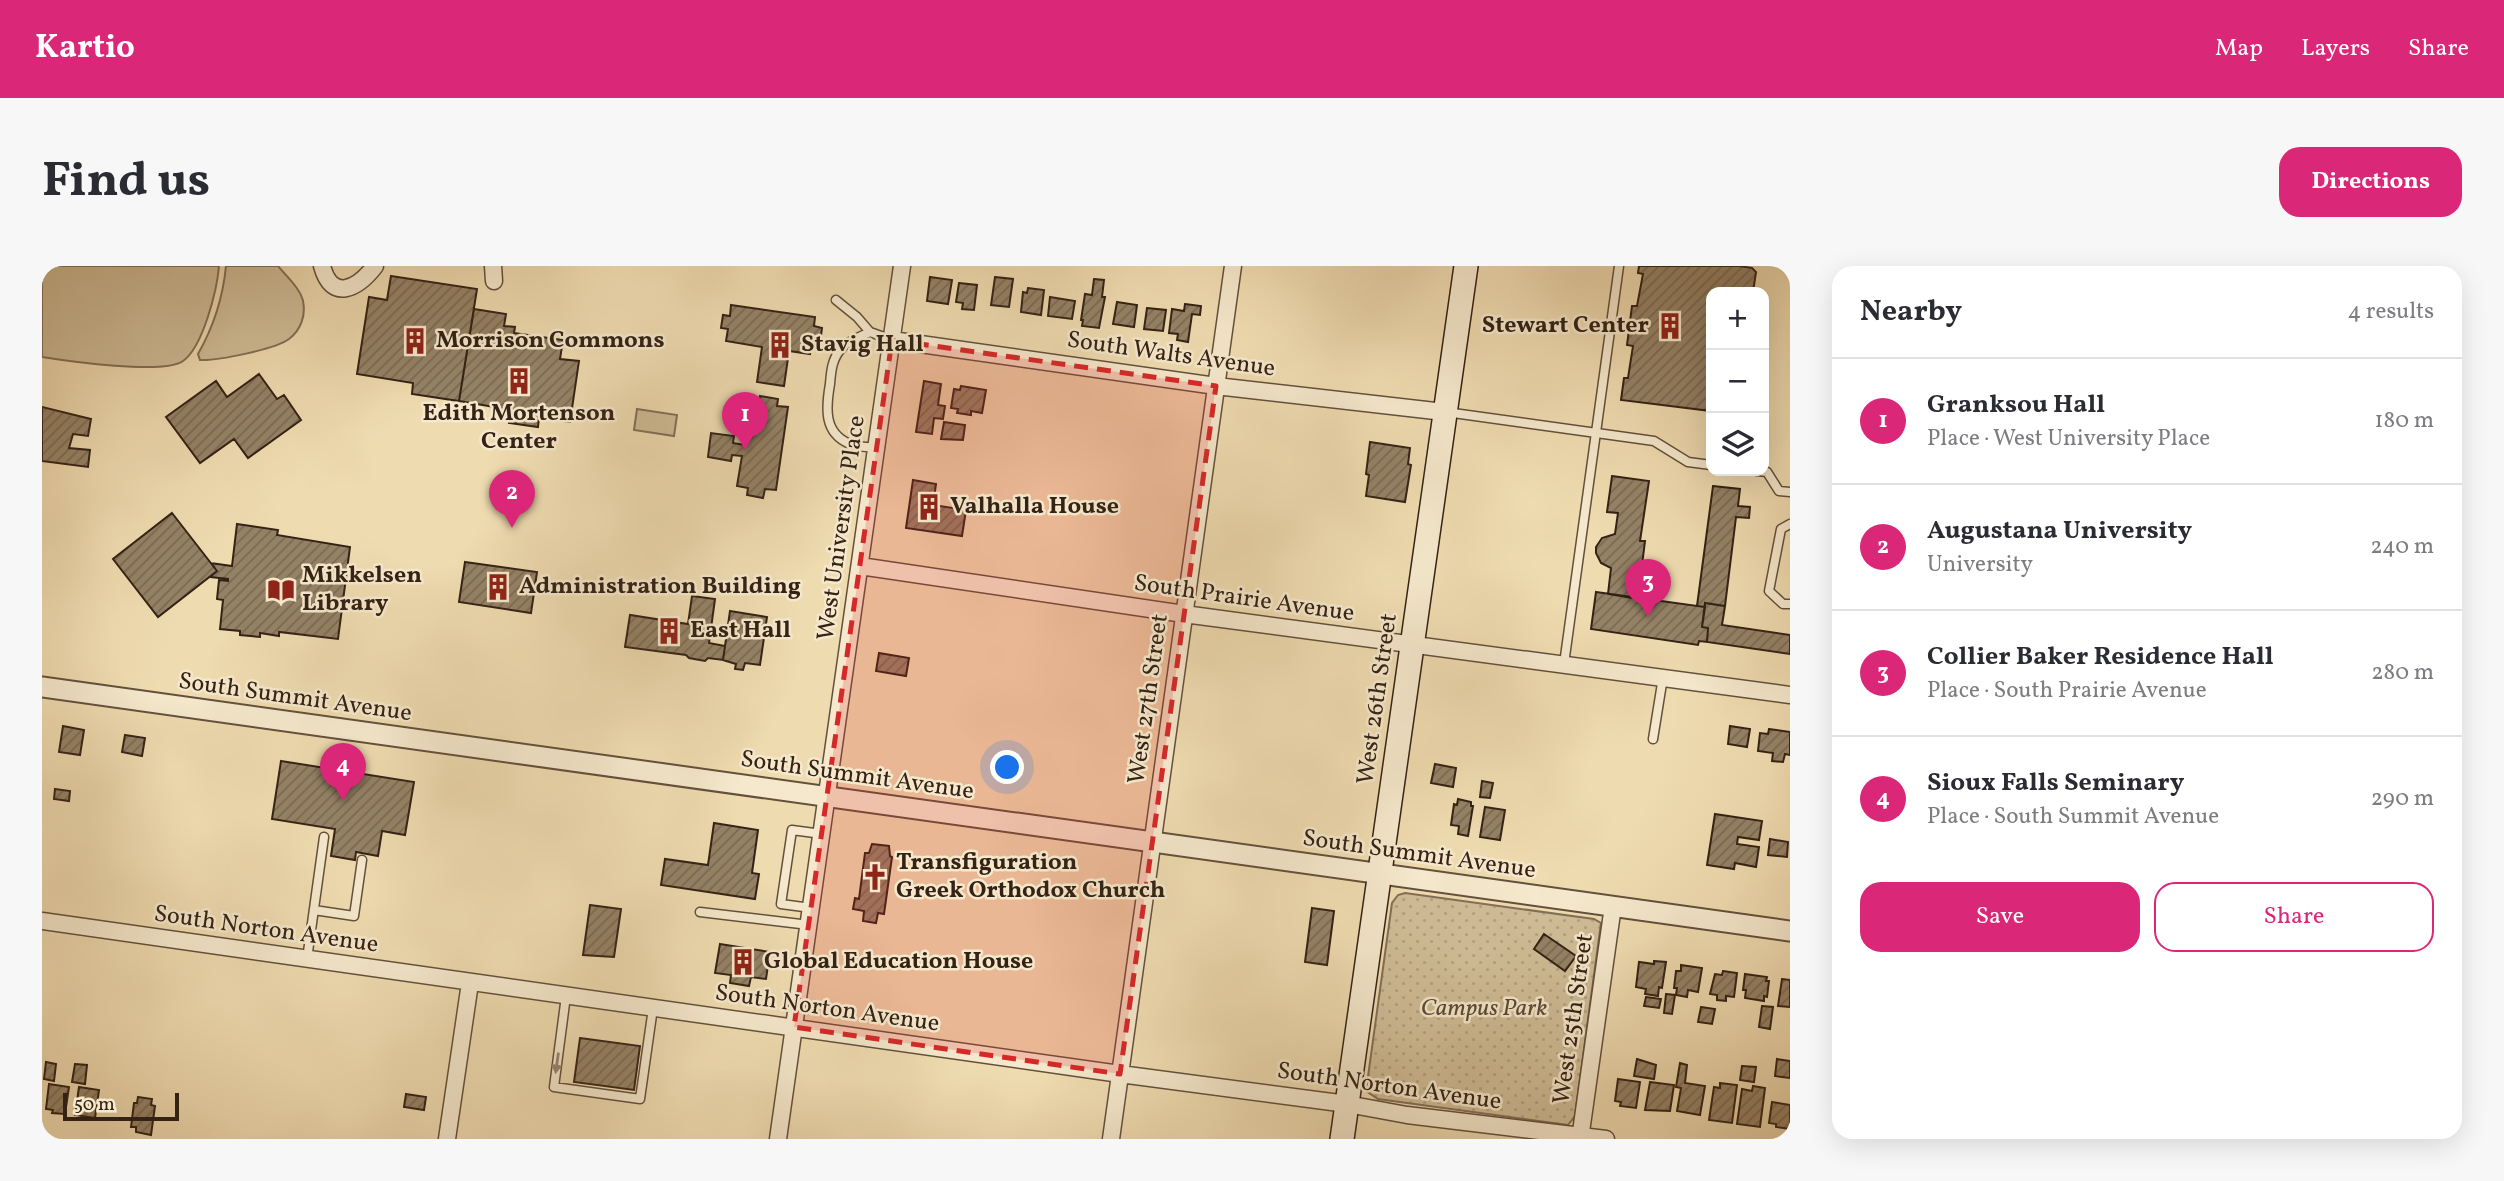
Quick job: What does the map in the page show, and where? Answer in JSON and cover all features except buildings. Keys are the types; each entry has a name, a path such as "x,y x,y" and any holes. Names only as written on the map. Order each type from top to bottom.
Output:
{"main road":[{"name":"West 26th Street","path":"1342,1139 1466,266"}],"street":[{"path":"322,266 324,276 343,289 357,286 375,266"},
{"name":"West University Place","path":"778,1139 902,266"},
{"name":"West 27th Street","path":"1111,1139 1233,266"},
{"name":"South Walts Avenue","path":"892,340 1216,386 1444,412"},
{"name":"South Prairie Avenue","path":"860,566 1184,614 1790,695"},
{"name":"South Summit Avenue","path":"42,687 1790,931"},
{"name":"West 25th Street","path":"1581,1137 1613,906"},
{"name":"South Norton Avenue","path":"42,921 1347,1104 1407,1115 1606,1139"},
{"path":"447,1139 470,983"}],"lane":[{"path":"1564,664 1619,266"},
{"path":"836,300 870,332 892,340"},
{"path":"870,332 851,340 840,349 832,362 826,412 836,435 850,445 877,448"},
{"path":"1444,412 1654,441 1688,462 1706,464"},
{"path":"1769,475 1779,491 1790,492"},
{"path":"1790,524 1782,529 1769,591 1783,604 1790,604"},
{"path":"1653,739 1663,677"},
{"path":"811,908 781,904 792,830 822,834"},
{"path":"307,959 324,837"},
{"path":"314,910 354,916 362,860"},
{"path":"700,912 809,925"},
{"path":"566,996 554,1087 603,1094 640,1099 653,1008"}],"highlighted area":[{"path":"892,340 1216,386 1120,1074 794,1027"}],"green space":[{"path":"42,266 219,266 208,317 190,354 173,365 137,367 42,357"},
{"path":"226,266 278,266 301,296 303,317 297,331 282,343 246,354 200,360 198,354 217,311"},
{"path":"637,409 677,415 674,436 634,430"},
{"name":"Campus Park","path":"1405,893 1594,919 1601,923 1575,1116 1568,1125 1378,1099 1366,1091 1392,903 1398,895"}],"place":[{"name":"Stewart Center","path":"1670,326"},
{"name":"Morrison Commons","path":"415,341"},
{"name":"Stavig Hall","path":"780,345"},
{"name":"Edith Mortenson Center","path":"519,381"},
{"name":"Granksou Hall","path":"745,450"},
{"name":"Valhalla House","path":"929,507"},
{"name":"Augustana University","path":"512,528"},
{"name":"Administration Building","path":"498,587"},
{"name":"Mikkelsen Library","path":"281,590"},
{"name":"Collier Baker Residence Hall","path":"1648,617"},
{"name":"East Hall","path":"669,631"},
{"name":"Sioux Falls Seminary","path":"343,801"},
{"name":"Transfiguration Greek Orthodox Church","path":"875,877"},
{"name":"Global Education House","path":"743,962"}]}
